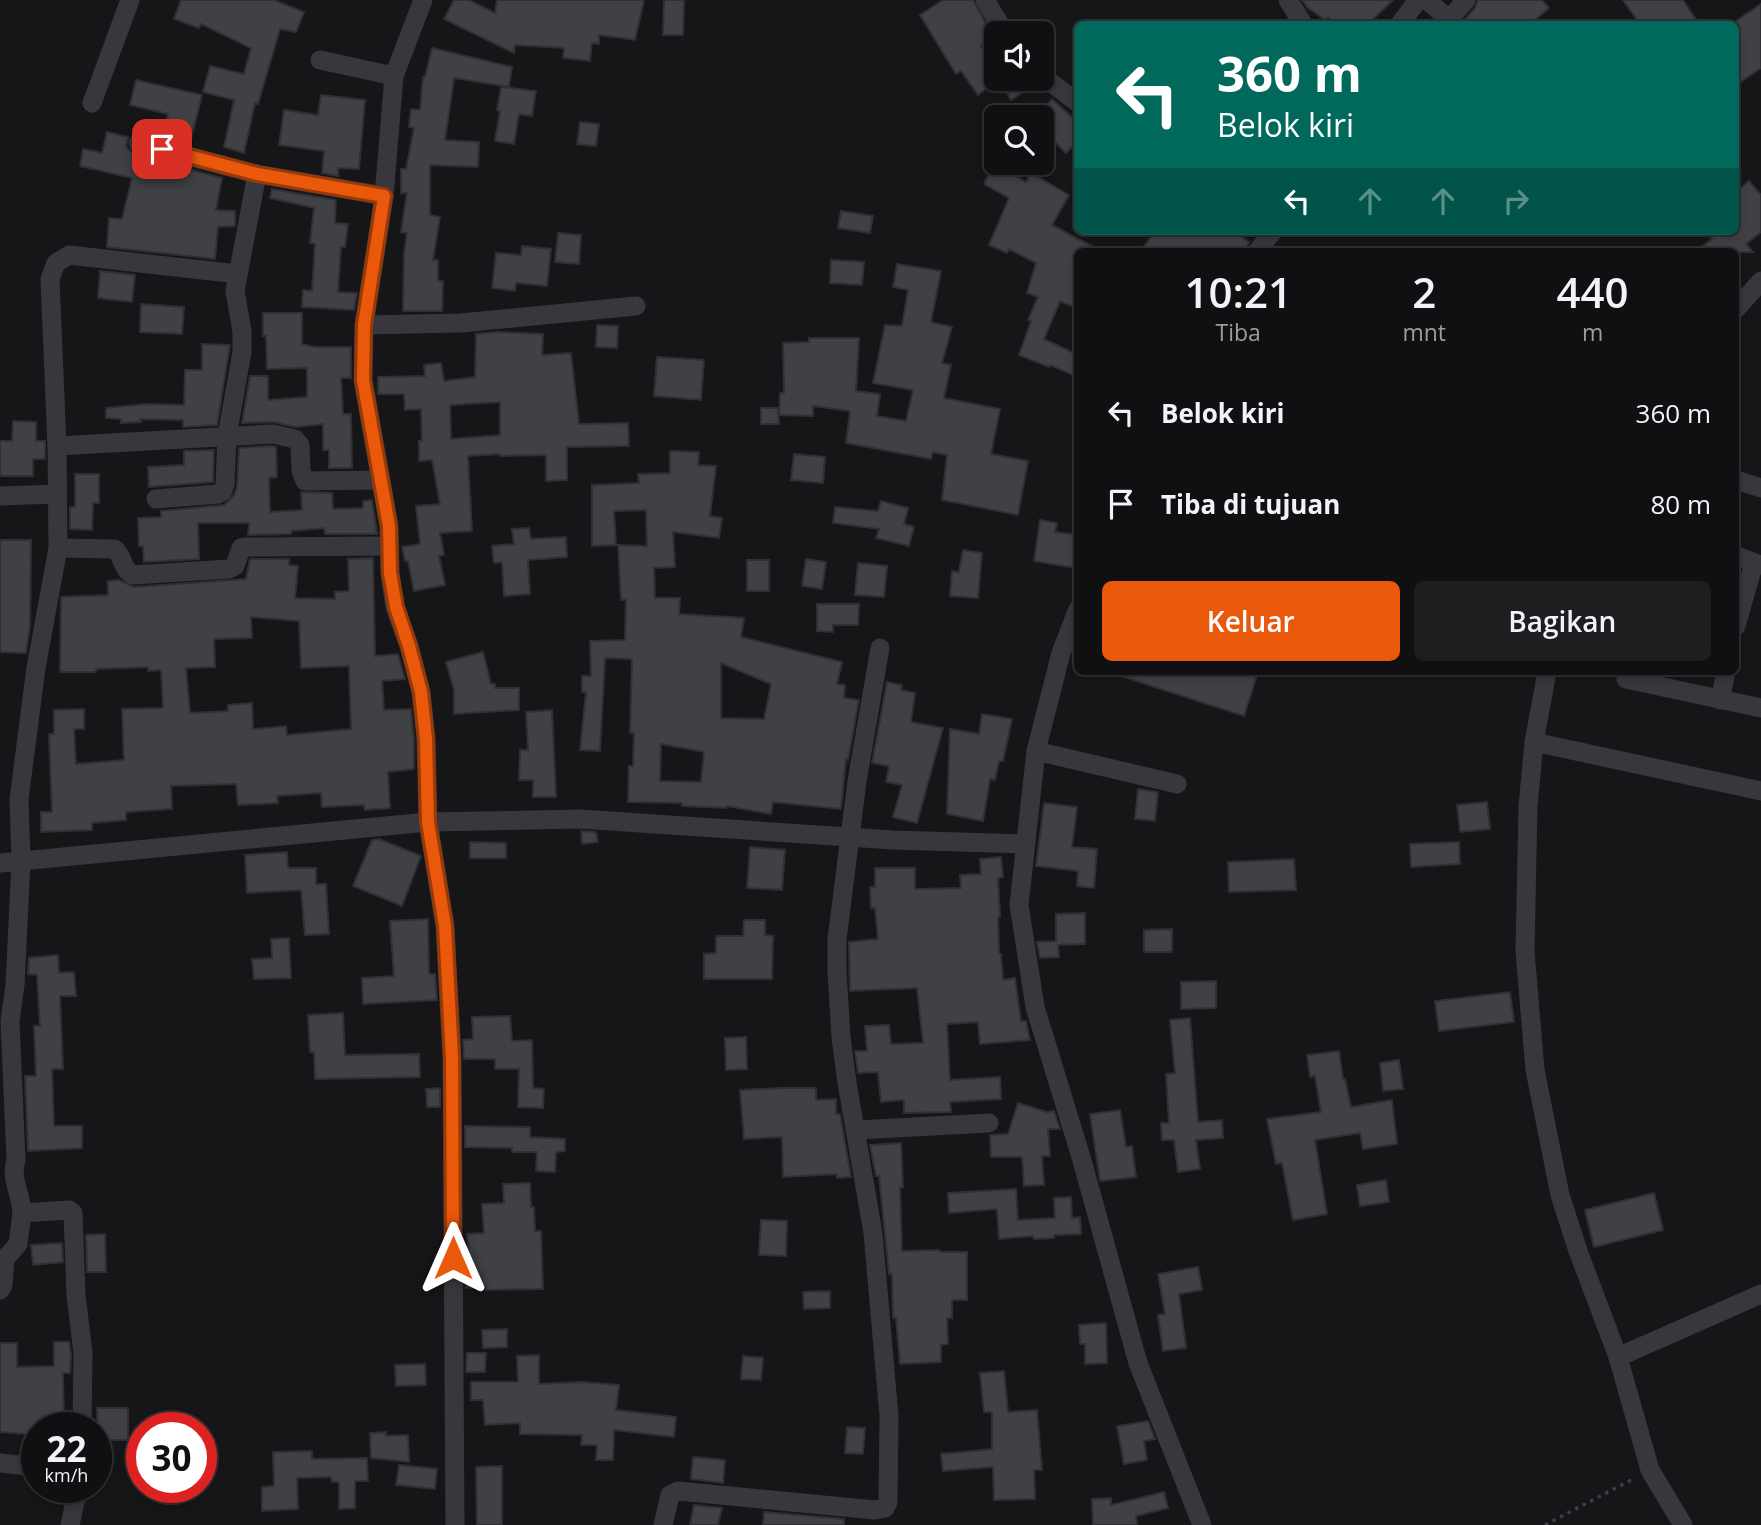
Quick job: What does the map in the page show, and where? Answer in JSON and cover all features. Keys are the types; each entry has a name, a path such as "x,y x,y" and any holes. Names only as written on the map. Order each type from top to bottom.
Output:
{"street":[{"path":"92,103 130,0"},
{"path":"423,0 394,76 384,196 364,325 363,380 389,526 390,573 396,607 421,692 426,739 428,822 445,926 452,1058 455,1525"},
{"path":"985,0 998,21"},
{"path":"1288,0 1301,21"},
{"path":"1402,21 1418,0"},
{"path":"1427,0 1446,21"},
{"path":"1448,21 1466,0"},
{"path":"320,60 394,76"},
{"path":"1054,85 1074,100"},
{"path":"138,143 257,174 384,196"},
{"path":"156,499 221,493 225,484 227,436 242,352 242,331 235,297 257,174"},
{"path":"0,1290 3,1285 5,1259 18,1244 22,1213 13,1175 16,1160 5,1021 15,985 21,862 19,799 36,668 58,548 50,279 60,258 69,255 238,274"},
{"path":"1739,306 1761,281"},
{"path":"364,325 461,323 636,306"},
{"path":"57,446 273,434 295,439 300,445 301,471 305,481 381,480"},
{"path":"1739,481 1761,488"},
{"path":"0,496 56,494"},
{"path":"58,548 115,549 120,553 122,566 133,575 229,569 235,566 241,548 245,547 390,546"},
{"path":"1739,621 1752,598 1750,561"},
{"path":"1074,619 1061,653 1036,751 1019,905 1035,1007 1081,1157 1138,1363 1202,1525"},
{"path":"663,1525 668,1499 672,1493 678,1491 875,1510 887,1505 889,1416 873,1233 841,1037 837,973 837,939 857,781 880,648"},
{"path":"1546,675 1534,742 1528,806 1525,951 1535,1070 1560,1195 1578,1251 1618,1357 1650,1470 1683,1525"},
{"path":"1720,700 1725,675"},
{"path":"1626,679 1761,708"},
{"path":"1534,742 1761,791"},
{"path":"1036,751 1177,784"},
{"path":"0,863 428,822 580,819 893,840 1024,844"},
{"path":"857,1130 989,1123"},
{"path":"22,1213 69,1210 73,1213 76,1294 83,1353 82,1412"},
{"path":"1618,1357 1761,1294"},
{"path":"0,1463 21,1465"},
{"path":"70,1525 75,1503"}],"path":[{"path":"1545,1525 1650,1470"}],"building":[{"path":"181,0 274,0 304,12 296,32 280,29 258,104 255,103 244,153 224,147 234,100 203,92 210,66 244,74 251,48 201,24 199,28 174,19"},
{"path":"454,0 469,0 495,13 497,0 644,0 635,40 599,35 599,44 592,43 590,61 563,58 564,48 515,45 514,53 444,19"},
{"path":"664,0 684,0 683,35 663,35"},
{"path":"943,0 973,0 985,21 984,44 981,46 984,50 984,90 978,95 961,71 956,74 920,15"},
{"path":"1302,0 1393,0 1371,21 1333,21 1328,17 1325,20"},
{"path":"1478,0 1542,0 1549,8 1534,21 1464,21"},
{"path":"1623,0 1683,0 1697,21 1638,21"},
{"path":"1761,4 1761,68 1739,83 1739,21 1736,21"},
{"path":"432,48 512,67 509,87 454,78 445,140 479,142 478,167 430,165 430,215 440,217 433,260 438,260 438,281 443,281 442,311 403,311 407,233 401,232 407,193 401,193 401,169 406,169 414,128 409,127 411,109 420,110 423,77"},
{"path":"136,80 202,95 190,144 162,137 168,114 130,105"},
{"path":"501,87 536,91 532,116 519,114 514,144 495,141"},
{"path":"1005,91 1025,91 1011,100"},
{"path":"321,95 365,100 359,169 338,168 338,176 322,173 324,151 279,145 284,110 318,115"},
{"path":"1052,99 1074,119 1074,145 1066,153 1054,141 1054,105 1047,105"},
{"path":"580,122 599,124 596,146 577,144"},
{"path":"107,132 128,137 126,147 135,155 222,178 216,210 235,211 235,226 218,227 215,259 107,247 109,218 122,219 132,178 80,166 83,149 102,153"},
{"path":"988,175 1014,175 1026,182 1030,175 1034,175 1069,195 1052,225 1095,248 1074,248 1074,307 1060,301 1044,339 1074,353 1074,375 1019,355 1031,321 1028,320 1038,297 1027,293 1036,263 1009,249 1007,253 989,245 1009,198 984,184"},
{"path":"1749,181 1761,195 1761,232 1746,244 1753,252 1739,252 1739,248 1700,248 1712,239 1708,235 1739,235 1739,189"},
{"path":"272,189 336,200 335,223 348,224 345,247 341,247 338,292 357,293 354,310 302,307 303,290 312,291 315,244 310,243 314,208 270,198"},
{"path":"841,211 873,216 870,233 838,228"},
{"path":"558,233 581,235 579,264 555,262"},
{"path":"1152,235 1239,235 1249,242 1247,248 1143,248"},
{"path":"522,246 551,249 547,286 516,283 515,291 492,288 496,253 521,255"},
{"path":"831,260 864,262 862,285 830,283"},
{"path":"897,264 941,271 931,322 952,327 942,363 951,365 944,398 1000,409 991,454 1028,461 1018,515 942,500 947,455 933,452 931,459 846,443 850,411 813,406 813,416 779,415 780,393 784,393 783,343 809,342 809,338 859,338 856,391 880,394 877,416 906,421 913,390 873,383 885,325 902,326 908,290 893,287"},
{"path":"100,271 135,275 132,302 98,298"},
{"path":"141,304 184,307 182,334 140,332"},
{"path":"263,313 302,313 302,344 315,347 351,347 351,378 341,378 343,414 351,414 352,468 329,468 329,450 323,450 323,424 296,427 273,422 242,423 250,376 268,376 268,400 307,397 307,368 267,369"},
{"path":"597,325 618,326 617,348 596,347"},
{"path":"476,334 543,334 542,355 571,353 579,424 628,423 629,446 567,447 567,480 546,481 546,455 468,456 472,531 440,533 444,555 439,556 445,585 414,591 408,561 405,561 402,547 420,544 416,506 440,504 432,460 419,461 419,441 422,441 421,409 405,410 404,394 378,394 378,377 425,376 424,365 441,363 444,381 475,377","holes":["500,402 500,435 451,439 450,405"]},
{"path":"202,344 230,345 217,425 183,427 183,420 141,419 141,422 121,423 121,419 106,418 106,408 148,404 184,405 185,370 202,370"},
{"path":"657,357 704,360 701,400 654,396"},
{"path":"761,408 778,408 779,424 761,424"},
{"path":"13,421 36,422 36,441 45,441 45,459 33,459 33,476 0,476 0,441 12,441"},
{"path":"276,447 277,477 269,478 270,512 302,510 301,492 332,493 333,509 363,508 363,501 372,500 377,534 325,534 324,528 292,531 291,534 248,535 249,523 198,523 199,559 144,562 143,546 139,546 138,518 161,517 161,511 224,505 234,495 237,487 239,448"},
{"path":"214,450 213,482 149,487 148,467 184,465 184,451"},
{"path":"670,451 699,452 698,465 716,466 710,516 722,518 719,538 673,532 675,567 654,568 655,598 680,598 679,614 744,618 741,637 842,662 837,684 845,685 844,698 859,700 848,760 846,759 841,809 773,802 771,814 727,806 628,802 629,766 633,766 634,733 630,733 632,659 605,658 600,751 580,750 586,692 582,692 582,676 591,676 590,641 625,640 626,599 621,600 618,545 647,546 646,510 614,511 616,545 592,546 592,485 639,483 638,474 670,473","holes":["721,663 771,684 764,719 721,718","661,744 704,752 701,782 660,781"]},
{"path":"794,454 825,457 823,483 791,480"},
{"path":"75,474 99,474 99,503 93,503 92,530 70,529 70,507 75,507"},
{"path":"881,501 908,508 904,524 914,527 909,546 876,538 879,529 833,523 835,507 878,511"},
{"path":"1040,520 1057,523 1055,532 1074,534 1074,568 1034,561"},
{"path":"529,528 531,539 566,537 567,557 528,560 530,594 504,596 502,562 494,563 492,546 514,544 512,529"},
{"path":"0,540 31,540 30,626 26,653 0,652"},
{"path":"963,550 982,553 978,598 950,596 952,571 959,572"},
{"path":"373,558 375,656 398,654 405,679 382,681 384,710 411,709 414,769 388,772 390,808 365,810 364,805 322,807 321,793 277,796 278,803 238,805 236,784 171,786 172,809 126,812 126,820 92,823 92,830 41,832 41,812 52,812 49,734 54,734 54,710 84,709 84,729 74,729 76,764 124,760 122,709 163,708 161,670 148,671 148,667 60,672 61,597 108,595 108,581 119,580 134,587 246,579 250,559 289,559 289,565 298,566 295,598 335,599 335,592 349,591 348,559","holes":["251,617 299,621 301,668 349,666 351,729 287,735 286,726 253,729 252,703 228,705 228,711 190,713 186,668 215,667 214,639 252,638"]},
{"path":"806,559 826,562 822,589 802,586"},
{"path":"747,560 769,560 769,591 747,591"},
{"path":"858,563 887,566 884,597 855,595"},
{"path":"817,604 859,604 858,625 833,625 833,632 817,631"},
{"path":"483,652 491,684 495,684 495,688 519,688 519,710 454,714 454,690 446,662"},
{"path":"1118,675 1257,675 1244,716"},
{"path":"887,682 902,685 901,690 915,693 911,722 943,728 917,823 893,817 902,785 886,782 889,766 872,763"},
{"path":"552,710 556,797 533,797 533,780 519,780 520,750 528,750 526,712"},
{"path":"982,714 1012,719 1003,761 999,761 995,780 990,779 983,821 947,814 950,729 979,734"},
{"path":"1138,789 1158,792 1155,821 1135,819"},
{"path":"1487,802 1490,829 1460,832 1457,805"},
{"path":"1044,803 1077,807 1072,847 1097,849 1094,888 1077,886 1078,871 1036,866"},
{"path":"581,831 596,832 598,842 582,844"},
{"path":"379,839 421,856 402,906 353,886 372,840"},
{"path":"470,842 506,843 506,858 470,858"},
{"path":"1459,842 1460,864 1411,867 1410,844"},
{"path":"750,847 785,850 782,890 747,888"},
{"path":"287,852 288,868 316,868 316,884 326,884 329,934 305,935 301,890 247,893 245,855"},
{"path":"1001,857 1003,877 998,878 998,917 1003,980 1015,978 1021,1021 1026,1021 1030,1040 980,1044 978,1022 947,1024 950,1080 1000,1077 1001,1099 950,1102 951,1112 904,1113 904,1100 881,1102 878,1072 858,1073 855,1051 867,1051 865,1026 889,1025 891,1044 923,1043 917,988 850,991 849,942 878,939 875,908 871,908 870,887 875,887 875,868 915,868 915,889 961,888 960,875 981,874 980,859"},
{"path":"1294,859 1296,890 1229,892 1228,862"},
{"path":"1085,913 1085,944 1058,945 1059,957 1040,958 1037,942 1056,941 1056,914"},
{"path":"428,919 429,974 435,974 437,1000 363,1004 362,978 394,976 390,921"},
{"path":"744,920 765,920 765,935 773,936 772,979 704,979 704,954 716,953 716,936 743,936"},
{"path":"1172,929 1172,952 1144,952 1144,930"},
{"path":"289,938 291,978 254,979 252,959 272,958 271,939"},
{"path":"58,955 59,973 74,972 76,996 60,996 63,1069 52,1069 54,1126 82,1126 82,1148 28,1151 25,1076 36,1076 34,1026 40,1026 37,975 28,974 29,958"},
{"path":"1216,981 1216,1008 1181,1009 1181,982"},
{"path":"1510,992 1514,1022 1439,1031 1435,1001"},
{"path":"343,1013 345,1055 419,1054 420,1077 315,1079 308,1015"},
{"path":"510,1016 512,1041 532,1040 533,1088 544,1089 543,1108 518,1107 519,1069 495,1069 495,1059 464,1059 463,1040 473,1039 472,1017"},
{"path":"1190,1018 1198,1122 1222,1120 1223,1138 1196,1140 1200,1169 1178,1172 1174,1140 1162,1140 1161,1123 1169,1123 1166,1074 1175,1073 1170,1020"},
{"path":"746,1037 747,1069 726,1070 725,1038"},
{"path":"1339,1051 1351,1107 1392,1100 1397,1144 1363,1149 1360,1133 1315,1140 1327,1214 1293,1220 1282,1163 1276,1164 1267,1119 1321,1112 1315,1076 1310,1077 1307,1055"},
{"path":"1399,1060 1403,1089 1383,1091 1380,1063"},
{"path":"440,1088 440,1107 427,1107 426,1089"},
{"path":"816,1088 816,1100 836,1099 836,1114 840,1114 851,1177 837,1178 837,1174 783,1177 782,1137 744,1139 740,1090"},
{"path":"1018,1103 1047,1112 1054,1111 1060,1129 1048,1129 1050,1156 1042,1156 1044,1185 1024,1186 1022,1157 991,1157 990,1135 1008,1134"},
{"path":"1120,1110 1126,1147 1132,1146 1136,1177 1100,1181 1090,1114"},
{"path":"465,1126 530,1127 530,1137 565,1139 565,1151 556,1152 555,1172 536,1171 537,1152 512,1152 512,1148 465,1147"},
{"path":"901,1143 902,1251 967,1252 967,1300 952,1300 952,1318 947,1318 948,1344 941,1345 941,1362 900,1364 879,1176 876,1176 870,1145"},
{"path":"1386,1180 1389,1202 1360,1206 1357,1185"},
{"path":"530,1183 535,1231 541,1231 543,1289 466,1288 466,1261 469,1261 467,1234 484,1233 482,1204 504,1203 503,1184"},
{"path":"1016,1189 1018,1220 1055,1218 1054,1198 1071,1197 1072,1218 1080,1217 1081,1234 1054,1235 1054,1238 1034,1239 1033,1236 999,1239 997,1209 949,1213 948,1193"},
{"path":"1654,1193 1663,1230 1594,1247 1585,1210"},
{"path":"761,1220 787,1221 786,1256 759,1255"},
{"path":"105,1234 106,1272 87,1272 86,1235"},
{"path":"62,1243 63,1262 33,1265 31,1245"},
{"path":"1198,1267 1202,1290 1179,1294 1186,1348 1163,1351 1158,1315 1165,1314 1158,1274"},
{"path":"830,1291 830,1308 804,1309 803,1292"},
{"path":"1106,1323 1107,1363 1085,1364 1085,1344 1080,1344 1079,1325"},
{"path":"507,1329 507,1347 483,1348 482,1330"},
{"path":"54,1342 69,1342 70,1373 63,1373 64,1412 21,1412 21,1434 0,1432 0,1343 17,1343 17,1367 54,1366"},
{"path":"467,1353 486,1353 485,1372 466,1372"},
{"path":"539,1355 539,1384 582,1382 619,1385 616,1410 676,1417 674,1437 614,1430 613,1460 596,1460 597,1445 581,1445 582,1435 520,1434 520,1423 485,1425 483,1400 471,1400 471,1382 518,1382 517,1356"},
{"path":"743,1356 763,1358 761,1380 741,1379"},
{"path":"425,1364 426,1385 396,1386 395,1365"},
{"path":"1004,1371 1008,1412 1037,1410 1042,1470 1034,1470 1035,1499 994,1500 993,1467 943,1471 941,1454 992,1449 992,1412 984,1412 980,1373"},
{"path":"97,1408 128,1408 126,1440 112,1440 112,1412 97,1412"},
{"path":"1148,1421 1155,1439 1144,1441 1147,1460 1124,1464 1117,1426"},
{"path":"847,1427 865,1428 863,1454 845,1453"},
{"path":"386,1432 386,1436 408,1435 409,1462 371,1458 370,1433"},
{"path":"312,1451 312,1459 367,1458 368,1481 355,1481 355,1508 339,1509 339,1482 332,1482 331,1477 297,1478 298,1509 262,1511 262,1487 274,1486 273,1452"},
{"path":"693,1457 725,1460 723,1483 691,1479"},
{"path":"399,1465 437,1469 435,1489 396,1485"},
{"path":"502,1466 502,1525 477,1525 476,1467"},
{"path":"1164,1492 1168,1508 1136,1516 1137,1525 1093,1525 1092,1499 1111,1498 1111,1505"},
{"path":"694,1505 722,1508 718,1525 690,1525"},
{"path":"764,1512 844,1519 844,1525 763,1525"}],"route":[{"path":"162,149 257,174 384,196 364,325 363,380 389,526 390,573 396,607 421,692 426,739 428,822 445,926 452,1058 453,1258"}]}
